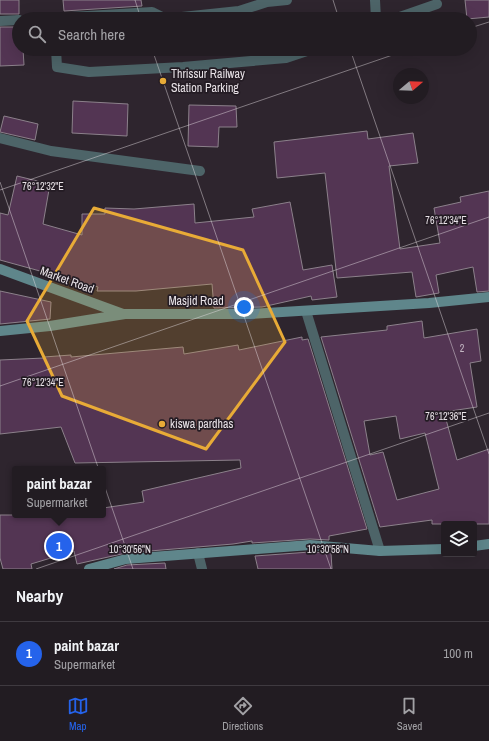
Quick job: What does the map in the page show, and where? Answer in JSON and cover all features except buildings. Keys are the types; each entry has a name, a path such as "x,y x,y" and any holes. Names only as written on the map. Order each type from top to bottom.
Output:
{"street":[{"path":"239,12 267,2 287,0"},
{"path":"374,0 375,12"},
{"path":"414,12 437,4"},
{"path":"0,21 12,20"},
{"path":"56,56 57,67 90,72 183,67 286,58 292,56"},
{"path":"0,138 51,151 200,171"},
{"name":"Market Road","path":"0,269 125,314"},
{"name":"Masjid Road","path":"0,330 50,326 125,314 250,314 429,303 489,297"},
{"path":"306,311 380,551"},
{"path":"477,546 489,544"},
{"path":"89,569 126,559 310,545 380,551 441,549"},
{"path":"198,554 202,569"}],"highlighted area":[{"path":"94,208 243,250 285,342 206,449 62,396 27,321"}],"place":[{"name":"Thrissur Railway Station Parking","path":"163,81"},
{"name":"kiswa pardhas","path":"162,424"},
{"name":"paint bazar","path":"59,546"}]}
